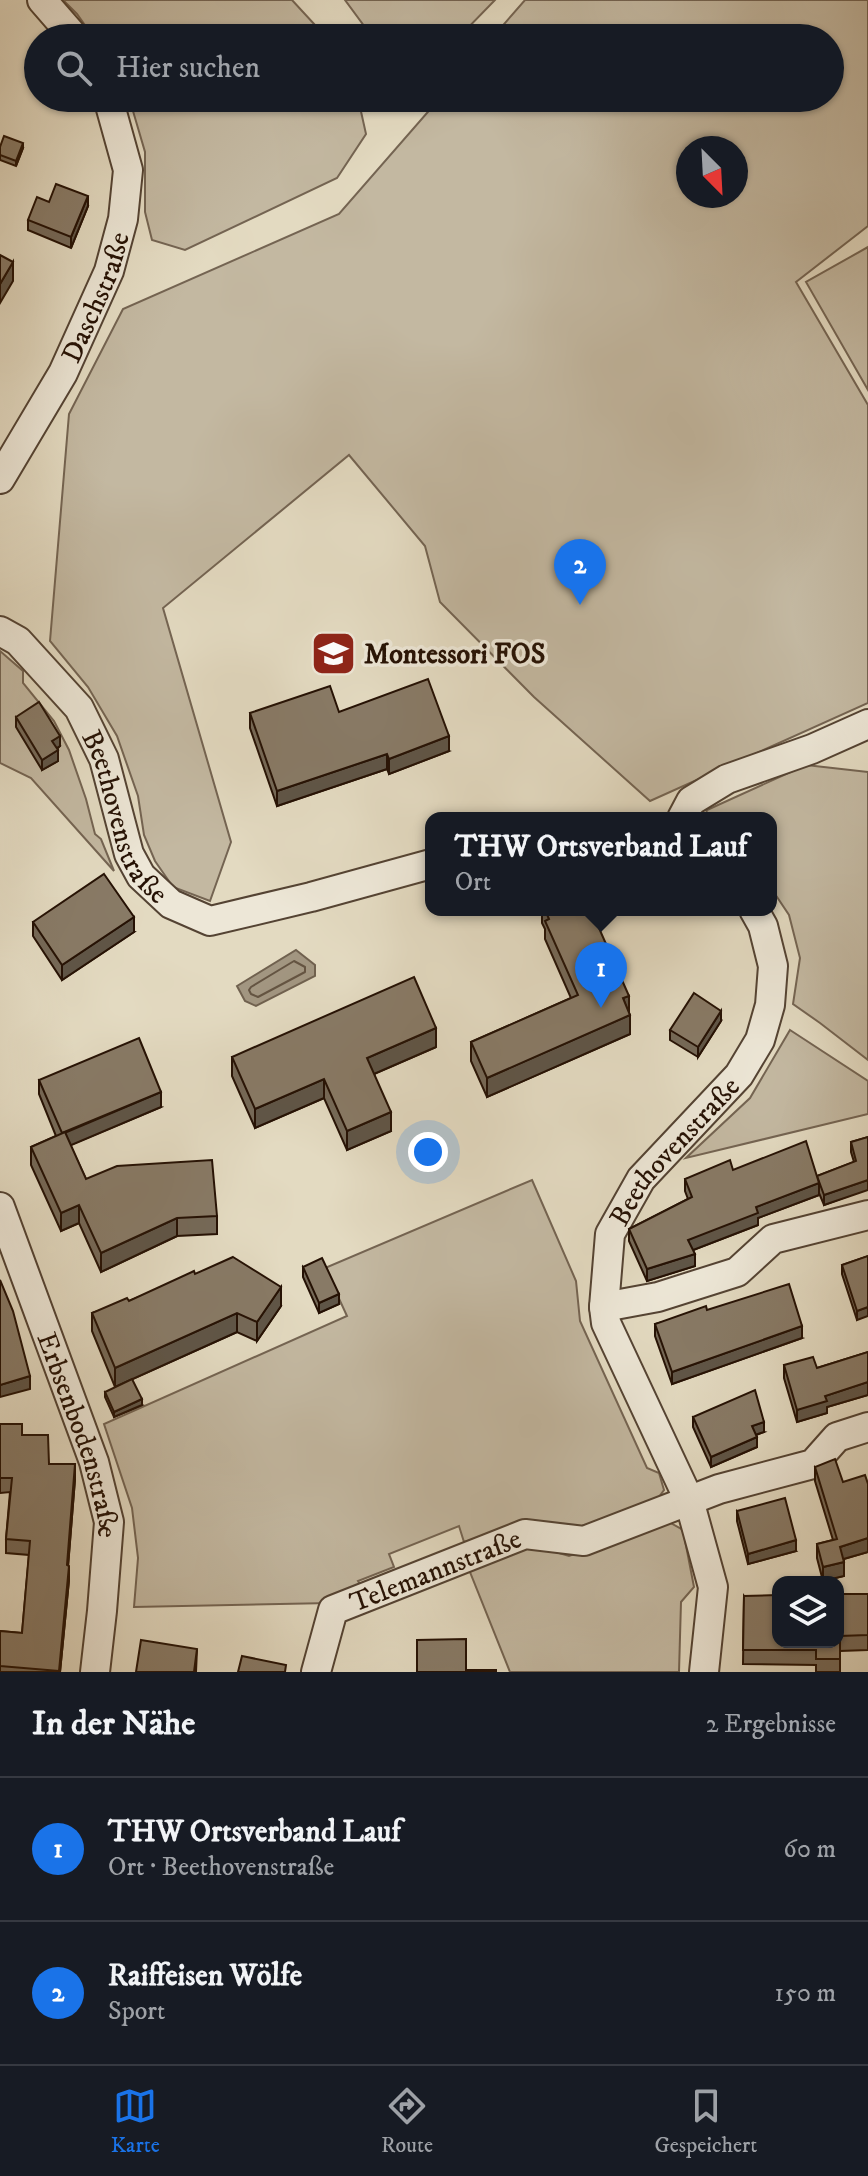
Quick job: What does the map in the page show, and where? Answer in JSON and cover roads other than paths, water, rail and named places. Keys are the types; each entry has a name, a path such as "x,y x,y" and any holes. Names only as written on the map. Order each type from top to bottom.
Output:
{"street":[{"path":"42,0 63,24"},
{"name":"Daschstraße","path":"0,479 63,373 109,271 123,219 128,170 112,112"},
{"name":"Beethovenstraße","path":"0,631 18,641 79,708 104,759 129,854 141,876 171,904 210,921 425,866"},
{"path":"685,812 691,801 727,779 812,749 868,724"},
{"name":"Beethovenstraße","path":"704,1672 713,1587 689,1500 606,1323 604,1307 610,1234 641,1179 739,1075 760,1040 770,1005 773,966 757,916"},
{"name":"Erbsenbodenstraße","path":"0,1207 94,1462 109,1522 95,1672"},
{"path":"604,1307 658,1297 737,1272 773,1239 868,1215"},
{"path":"689,1500 813,1464 837,1437 868,1427"},
{"name":"Telemannstraße","path":"316,1672 333,1610 525,1534 584,1541 689,1500"}],"water":[{"path":"296,950 315,965 315,976 256,1006 245,1001 237,986"}],"place":[{"name":"Raiffeisen Wölfe","path":"580,605"},
{"name":"Montessori FOS","path":"333,653"},
{"name":"THW Ortsverband Lauf","path":"601,1008"}]}
